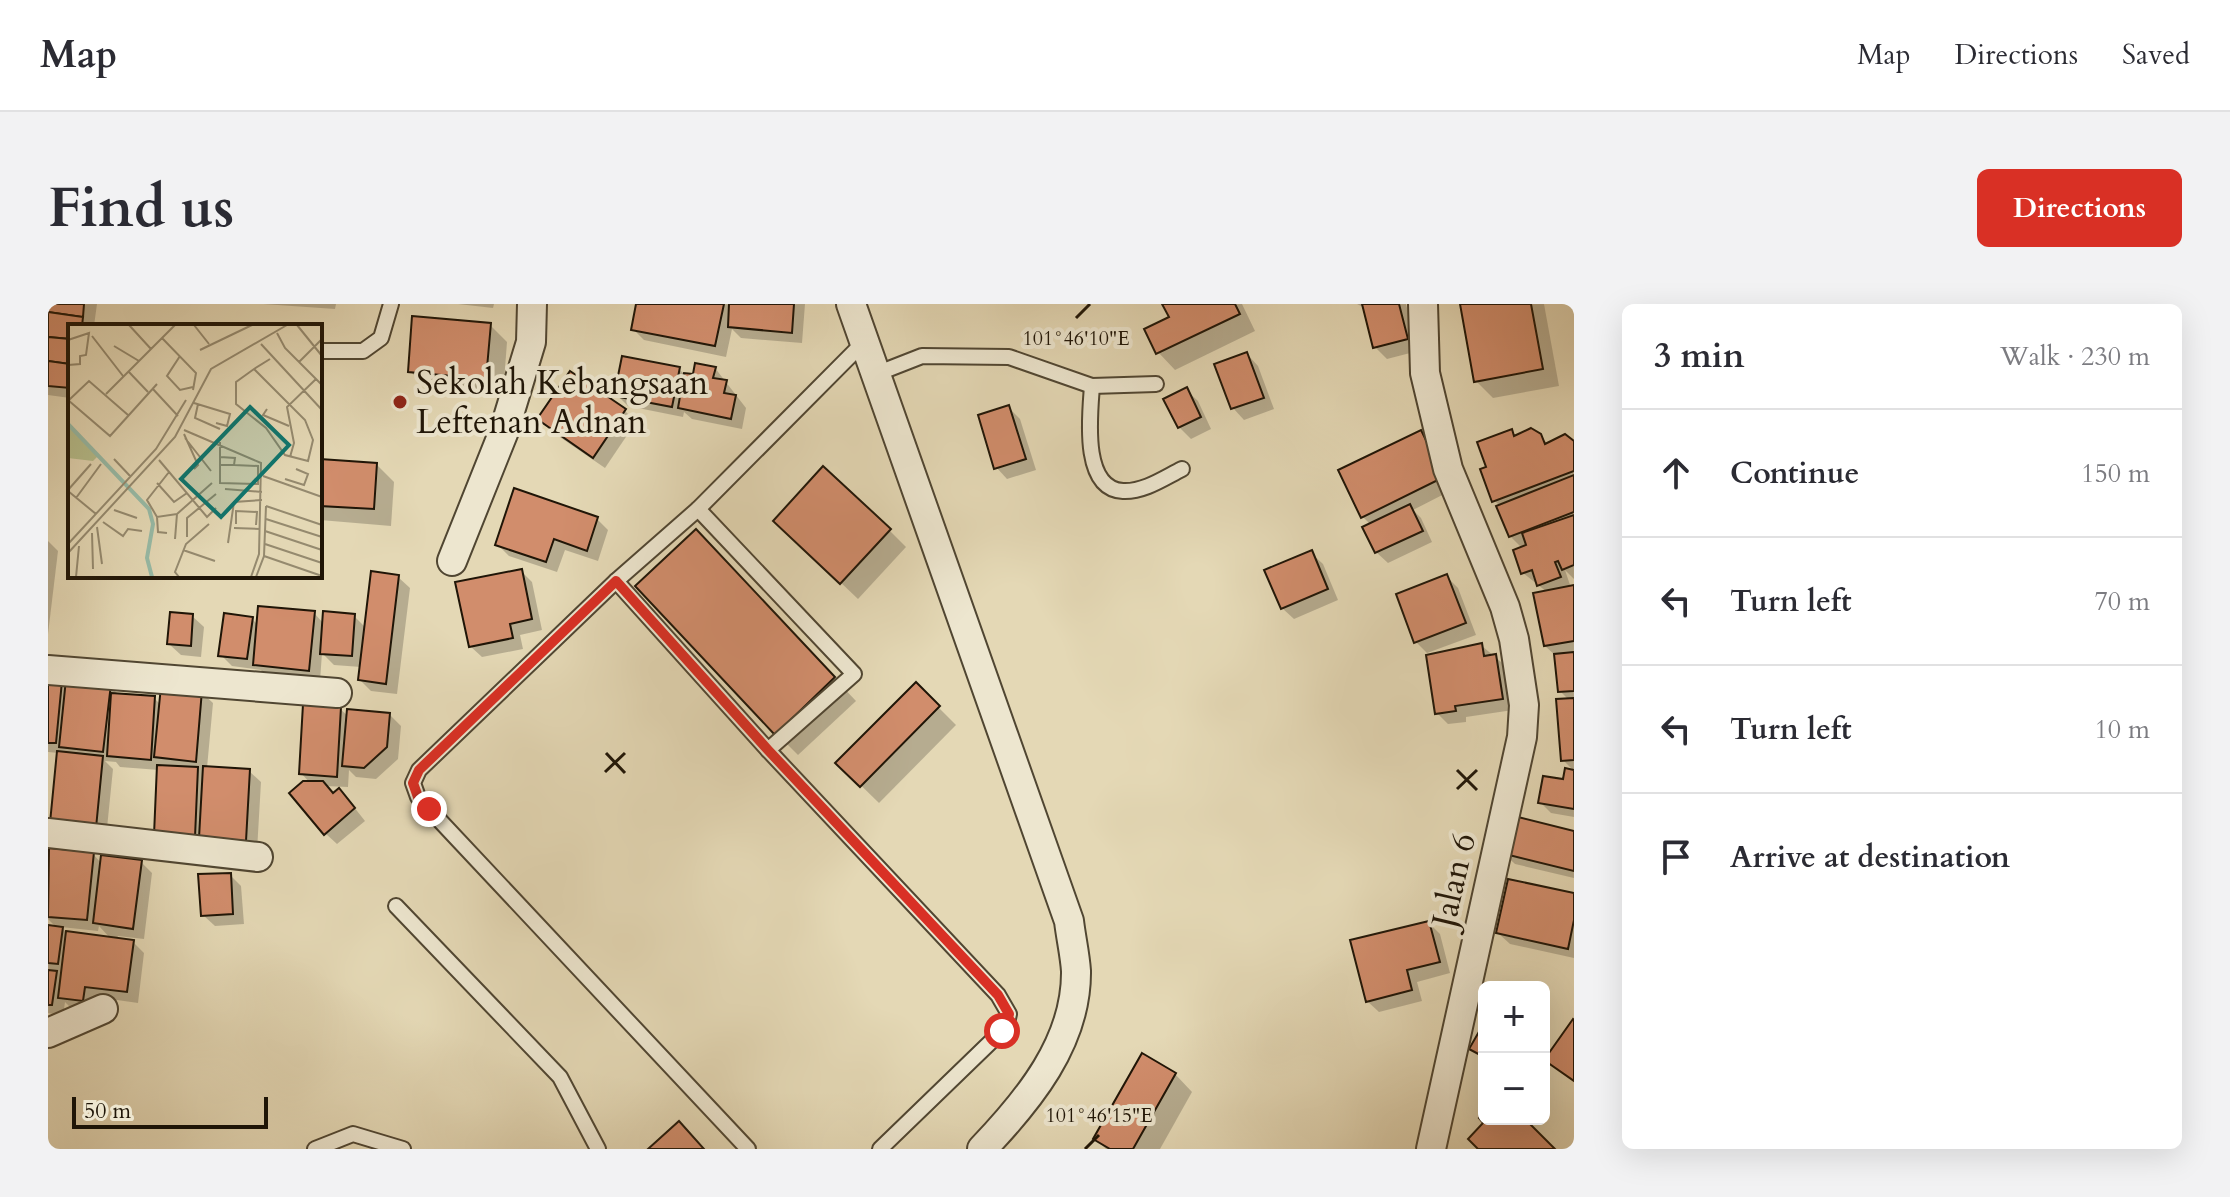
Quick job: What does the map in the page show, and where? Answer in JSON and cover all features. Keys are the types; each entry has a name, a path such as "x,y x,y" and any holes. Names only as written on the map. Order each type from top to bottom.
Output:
{"street":[{"path":"452,561 504,431 531,342 532,304"},
{"path":"851,304 1069,921 1076,972 1069,1022 1046,1072 982,1149"},
{"name":"Jalan 6","path":"1423,304 1425,373 1448,469 1505,607 1521,672 1524,705 1522,737 1431,1149"},
{"path":"48,670 337,693"},
{"path":"48,833 258,857"},
{"path":"48,1033 103,1009"}],"lane":[{"path":"322,351 363,351 381,338 391,304"},
{"path":"748,1149 418,797 413,783 419,770 616,581 698,509 864,342"},
{"path":"876,374 922,356 1009,357 1092,386 1156,384"},
{"path":"1092,386 1088,435 1096,468 1104,484 1121,491 1144,488 1182,469"},
{"path":"698,509 854,674 768,750"},
{"path":"616,581 768,750 998,995 1009,1014 1002,1031 880,1149"},
{"path":"396,906 560,1077 598,1149"},
{"path":"315,1149 353,1134 403,1149"}],"building":[{"path":"48,304 84,304 83,317 48,312"},
{"path":"636,304 724,304 715,346 631,330"},
{"path":"729,304 794,304 792,333 728,327"},
{"path":"1162,304 1235,304 1240,314 1156,354 1144,329 1169,317"},
{"path":"1362,304 1399,304 1408,339 1373,348"},
{"path":"1460,304 1531,304 1543,369 1474,382"},
{"path":"48,312 83,317 82,324 68,324 68,339 48,337"},
{"path":"412,316 491,323 486,379 408,372"},
{"path":"48,337 68,339 68,364 48,361"},
{"path":"1247,352 1264,398 1231,409 1214,364"},
{"path":"622,356 680,367 672,407 614,396"},
{"path":"48,361 68,364 68,388 48,386"},
{"path":"695,363 716,367 713,378 727,380 724,393 736,395 731,419 678,408 684,373 693,374"},
{"path":"570,371 626,409 593,458 537,419"},
{"path":"1187,387 1201,417 1178,428 1163,399"},
{"path":"1009,405 1026,459 994,469 978,415"},
{"path":"1531,428 1541,434 1545,444 1565,434 1574,441 1574,471 1492,502 1480,469 1486,467 1477,442 1512,429 1514,436"},
{"path":"1421,430 1444,477 1361,518 1338,470"},
{"path":"322,459 377,463 374,509 322,506"},
{"path":"823,466 891,529 840,584 773,521"},
{"path":"1574,475 1574,512 1509,537 1496,506"},
{"path":"514,488 598,517 587,551 554,539 546,562 495,545"},
{"path":"1410,504 1423,531 1375,553 1362,527"},
{"path":"1574,515 1574,565 1562,570 1558,561 1555,562 1561,577 1537,586 1532,570 1521,574 1513,550 1526,545 1522,533"},
{"path":"696,529 835,677 775,735 635,586"},
{"path":"1312,550 1328,589 1281,609 1264,570"},
{"path":"522,569 532,619 510,624 513,638 469,647 455,582"},
{"path":"371,571 399,575 386,684 358,680"},
{"path":"1447,574 1466,623 1414,643 1396,594"},
{"path":"1574,585 1574,641 1544,646 1533,593"},
{"path":"258,606 315,611 309,671 253,665"},
{"path":"323,611 355,614 352,656 320,654"},
{"path":"170,612 193,614 191,646 167,644"},
{"path":"224,613 253,617 247,659 218,656"},
{"path":"1482,643 1484,656 1496,654 1503,699 1455,706 1456,711 1435,714 1426,655"},
{"path":"1574,652 1574,691 1558,692 1554,654"},
{"path":"66,679 111,684 103,752 59,747"},
{"path":"48,680 62,681 56,743 48,743"},
{"path":"916,682 940,706 860,787 835,763"},
{"path":"161,686 202,690 196,762 154,757"},
{"path":"111,693 155,696 151,760 107,756"},
{"path":"1574,698 1574,760 1561,761 1556,699"},
{"path":"303,704 341,707 337,777 299,774"},
{"path":"347,709 390,713 387,747 364,768 342,766"},
{"path":"57,751 103,756 96,828 50,823"},
{"path":"157,765 198,767 195,837 154,835"},
{"path":"203,766 250,769 246,841 199,838"},
{"path":"1565,768 1574,770 1574,809 1538,803 1543,776 1563,779"},
{"path":"303,781 323,781 333,793 339,788 355,808 324,835 289,793"},
{"path":"1510,815 1574,831 1574,871 1501,853"},
{"path":"49,848 94,852 87,920 48,917"},
{"path":"101,855 142,860 133,929 93,923"},
{"path":"231,873 233,914 201,916 198,874"},
{"path":"1508,879 1574,893 1574,920 1568,949 1496,933"},
{"path":"1429,921 1440,962 1407,970 1412,990 1366,1002 1350,940"},
{"path":"48,925 63,927 58,964 48,963"},
{"path":"66,931 134,940 127,992 85,987 83,1001 58,998"},
{"path":"48,970 57,971 52,1005 48,1005"},
{"path":"1573,1019 1574,1081 1550,1064 1550,1052"},
{"path":"1478,1033 1478,1054 1469,1049"},
{"path":"1142,1053 1176,1073 1133,1149 1110,1149 1093,1139"},
{"path":"679,1121 704,1149 648,1149"},
{"path":"1481,1125 1531,1125 1555,1149 1478,1149 1468,1139"}],"place":[{"name":"Sekolah Kebangsaan Leftenan Adnan","path":"400,402"}],"route":[{"path":"429,809 418,797 413,783 419,770 616,581 768,750 998,995 1009,1014 1002,1031"}]}
